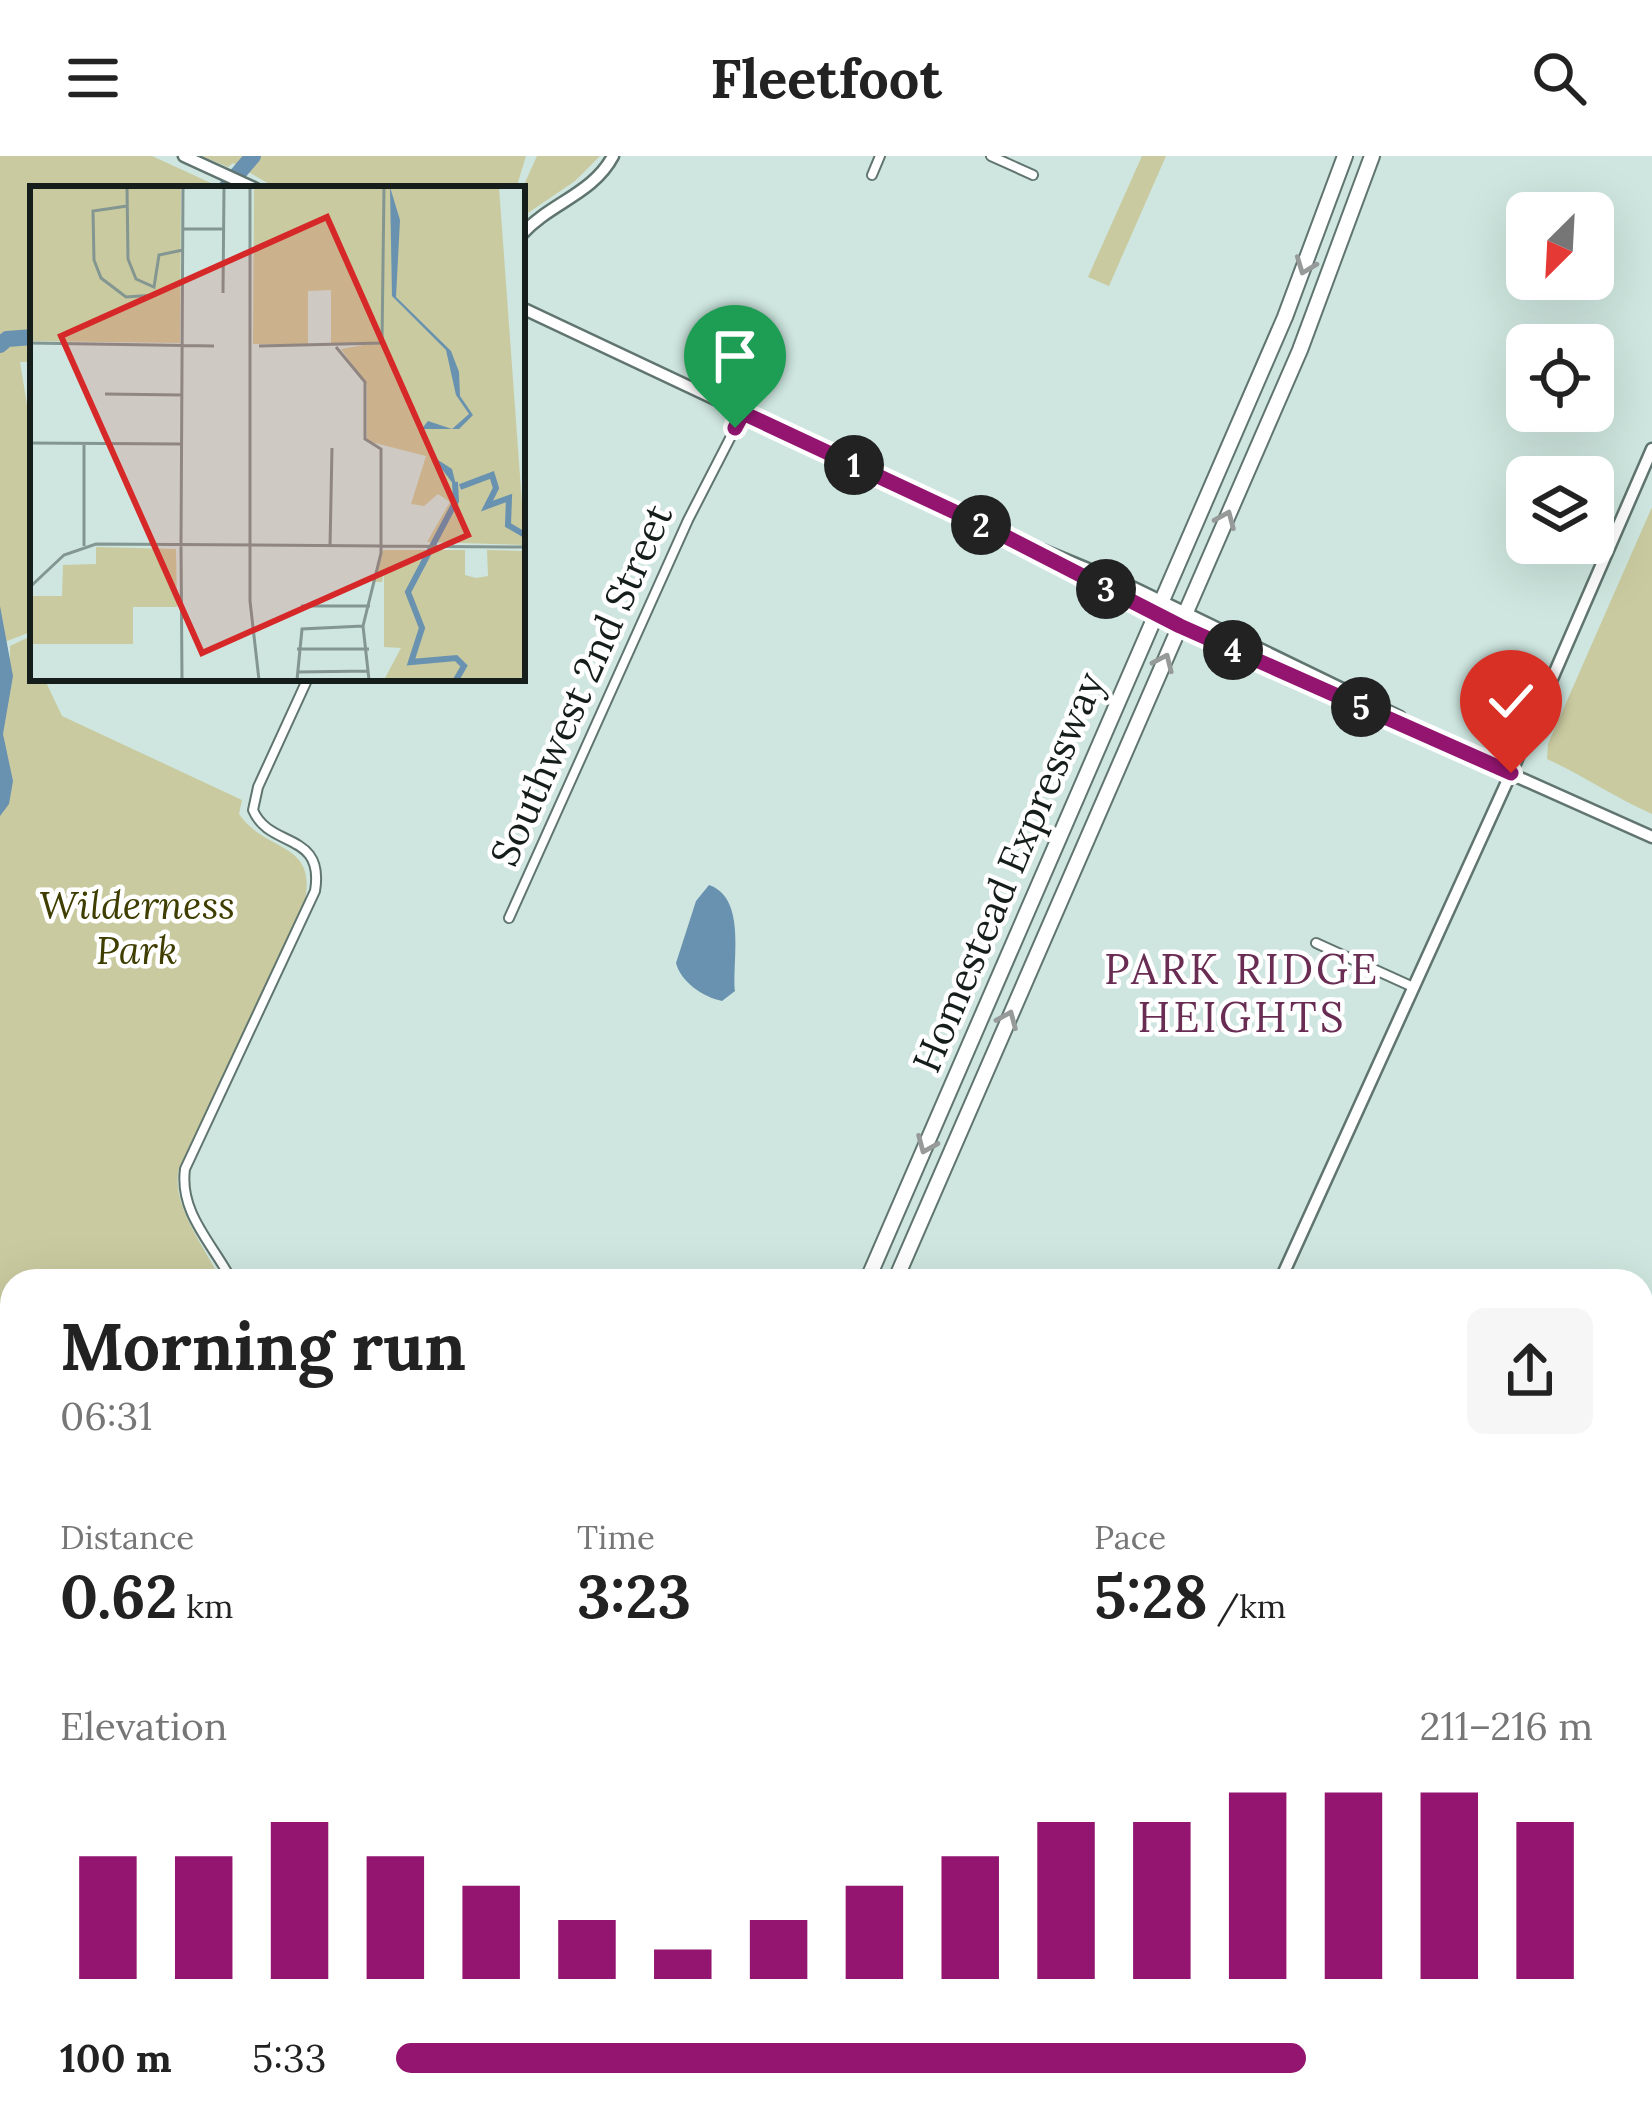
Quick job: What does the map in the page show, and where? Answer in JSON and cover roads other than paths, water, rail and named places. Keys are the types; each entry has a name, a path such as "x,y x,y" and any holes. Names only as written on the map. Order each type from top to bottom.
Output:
{"highway":[{"name":"Homestead Expressway","path":"872,1269 1285,317 1345,156"},
{"name":"Homestead Expressway","path":"900,1269 1300,350 1372,156"}],"main road":[{"path":"184,156 249,186"},
{"path":"525,231 549,210 594,183 614,156"},
{"path":"525,309 1652,837"},
{"path":"1285,1269 1652,449"}],"street":[{"path":"872,175 880,156"},
{"path":"991,156 1033,175"},
{"name":"Southwest 2nd Street","path":"509,918 688,520 743,413"},
{"path":"225,1269 189,1211 183,1182 315,891 316,871 308,852 267,830 253,810 258,787 307,681"},
{"path":"1316,944 1413,987"}],"water":[{"path":"0,606 13,676 3,734 13,781 9,804 0,816"},
{"path":"709,885 729,903 735,932 735,991 722,1001 694,988 676,963 696,901"}],"waterway":[{"path":"228,186 253,156"},
{"path":"0,345 7,339 30,337"}],"district":[{"name":"PARK RIDGE HEIGHTS","path":"1242,993"}],"park label":[{"name":"Wilderness Park","path":"137,928"}]}
